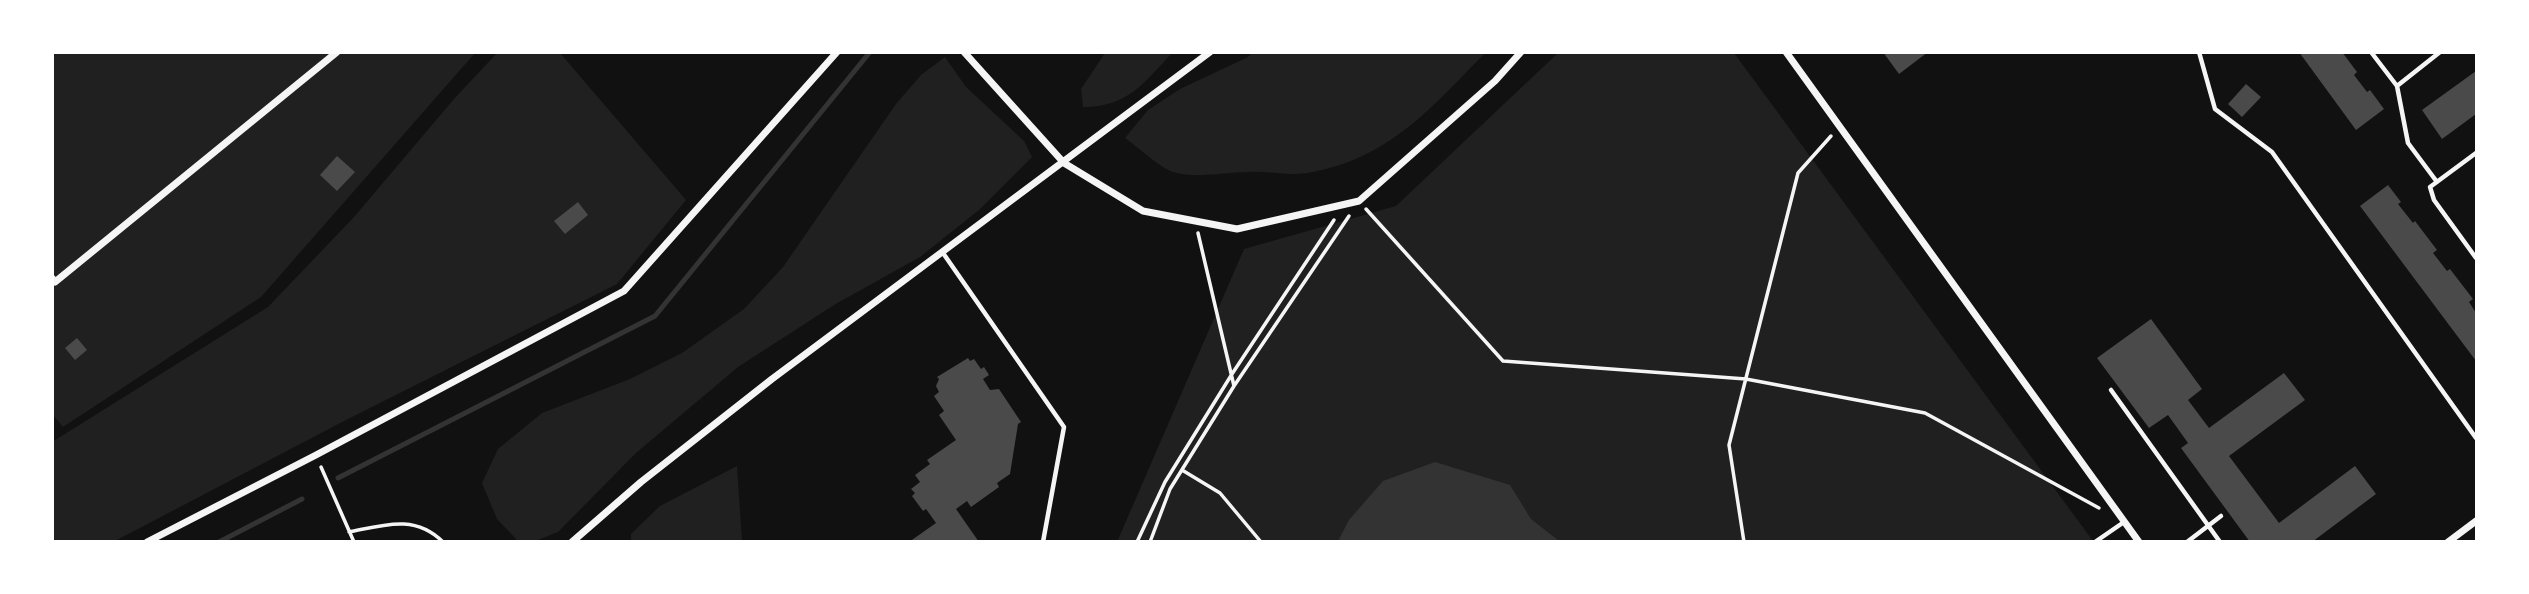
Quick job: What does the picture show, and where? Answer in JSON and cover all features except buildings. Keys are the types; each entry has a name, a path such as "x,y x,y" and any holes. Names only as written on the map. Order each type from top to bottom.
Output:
{"street":[{"path":"52,278 55,282 337,52"},
{"path":"147,541 316,455 624,290 837,52"},
{"path":"964,52 1064,163 1143,211 1237,229 1359,201 1495,81 1521,52"},
{"path":"572,541 641,482 761,387 1210,52"},
{"path":"1786,52 2139,541"},
{"path":"2448,541 2476,521"}],"lane":[{"path":"2199,52 2215,109 2272,152 2476,438"},
{"path":"2371,52 2397,86 2408,143 2437,182"},
{"path":"2397,86 2440,52"},
{"path":"2476,153 2430,187 2434,200 2476,258"},
{"path":"943,253 1064,427 1043,541"},
{"path":"2111,390 2220,541"},
{"path":"2187,541 2221,516"},
{"path":"2095,541 2125,522"}],"path":[{"path":"1744,541 1729,445 1798,173 1839,126"},
{"path":"1150,541 1170,489 1234,386 1359,201 1503,361 1746,379 1925,413 2101,509"},
{"path":"1137,541 1165,482 1232,374 1345,204"},
{"path":"1195,221 1234,386"},
{"path":"316,455 354,541"},
{"path":"1182,470 1220,493 1261,541"},
{"path":"349,532 411,523 432,530 443,541"}],"shaded area":[{"path":"1559,52 1734,53 2093,541 1117,542 1244,249 1396,206"},
{"path":"52,53 475,53 261,297 63,427 52,414"},
{"path":"497,53 560,53 686,200 617,284 346,420 115,541 53,541 52,442 268,307 354,217 454,99"},
{"path":"1105,53 1172,53 1124,98 1099,106 1083,107 1081,89"},
{"path":"1252,53 1485,53 1426,112 1385,144 1336,166 1307,173 1182,174 1161,166 1125,138 1148,110 1180,89"},
{"path":"945,57 966,87 1024,141 1032,157 979,210 920,257 834,305 738,367 636,453 558,532 535,541 518,541 497,519 482,483 498,449 542,413 630,379 682,353 744,309 783,267 896,104 921,75"},
{"path":"1435,462 1510,485 1531,519 1559,541 1338,541 1349,520 1383,481"},
{"path":"737,466 742,541 631,541 631,534 660,506"}],"waterway":[{"path":"338,478 655,316 870,52"},
{"path":"219,542 302,499"}]}
